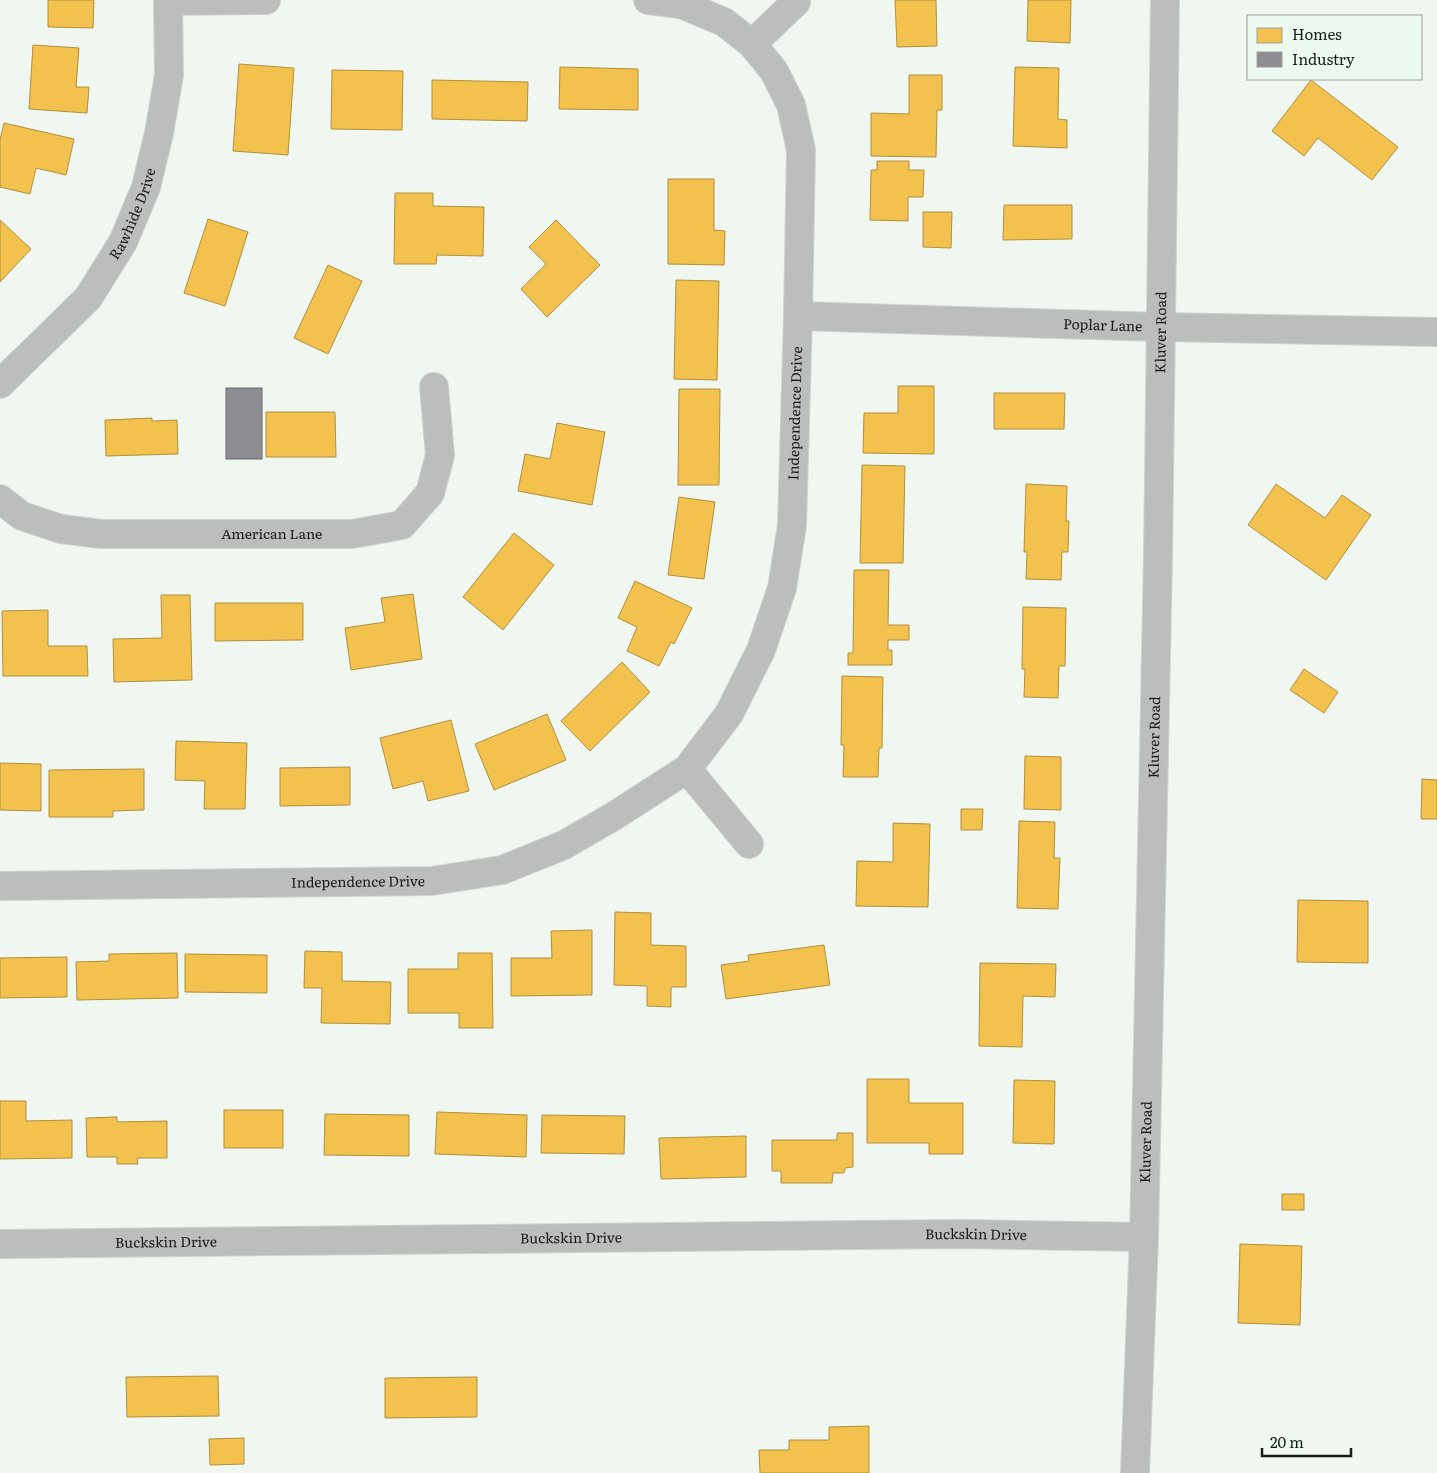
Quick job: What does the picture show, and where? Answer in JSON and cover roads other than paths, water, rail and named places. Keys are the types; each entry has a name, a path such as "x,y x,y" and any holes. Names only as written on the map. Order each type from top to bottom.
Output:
{"street":[{"path":"168,0 266,0"},
{"name":"Rawhide Drive","path":"0,384 88,298 123,242 146,187 159,133 169,75 168,0"},
{"name":"Independence Drive","path":"0,886 432,881 502,870 564,845 614,816 687,769 729,714 760,650 782,588 792,525 801,150 791,105 774,71 752,44 724,22 681,4 648,0"},
{"name":"Kluver Road","path":"1135,1473 1144,1237 1158,557 1165,0"},
{"path":"752,44 796,2"},
{"name":"Poplar Lane","path":"798,316 1160,327 1437,332"},
{"name":"American Lane","path":"0,499 22,516 61,529 100,534 352,534 402,525 430,493 440,455 434,387"},
{"path":"687,769 749,844"},
{"name":"Buckskin Drive","path":"0,1244 877,1234 1144,1237"}]}
